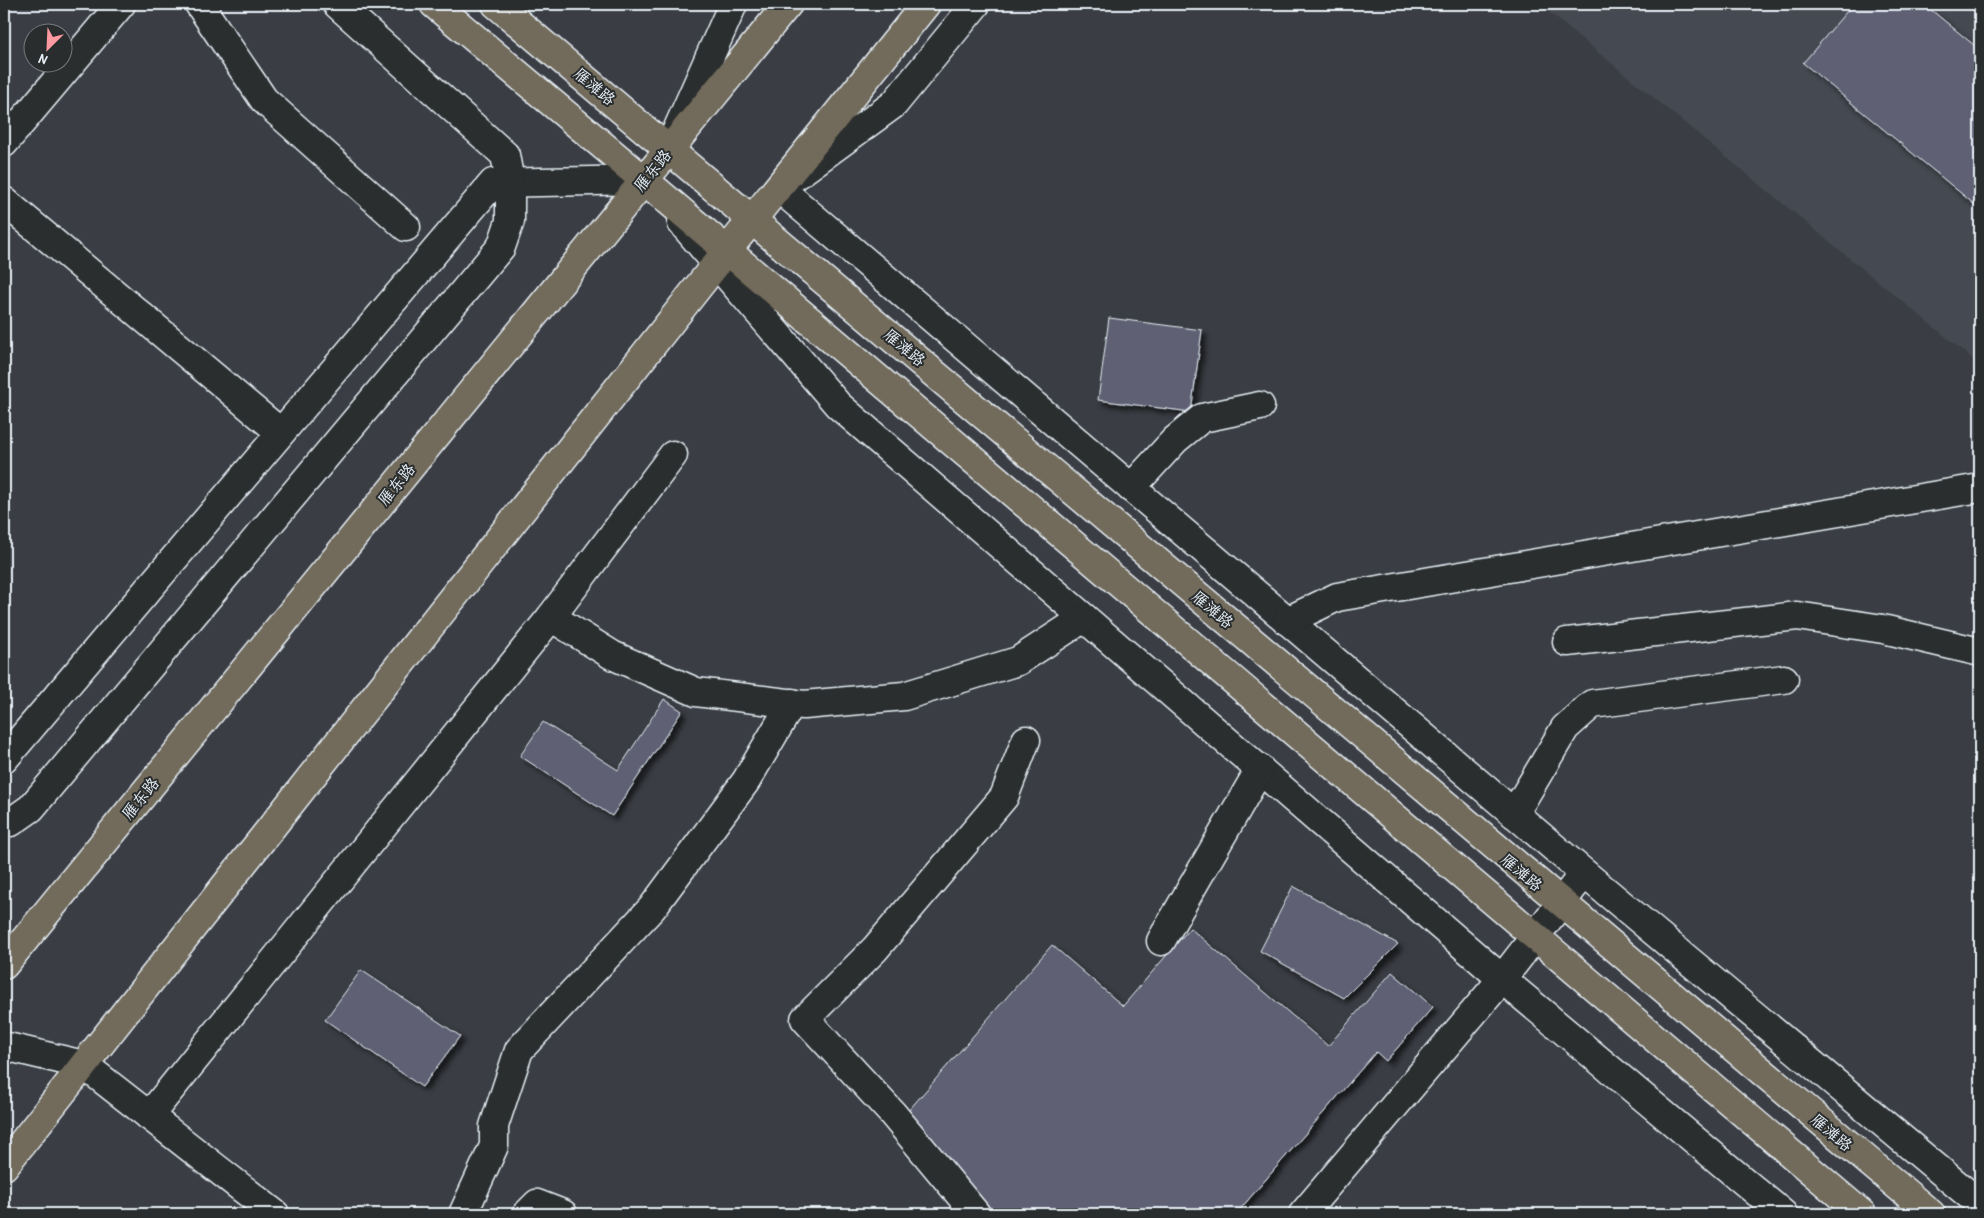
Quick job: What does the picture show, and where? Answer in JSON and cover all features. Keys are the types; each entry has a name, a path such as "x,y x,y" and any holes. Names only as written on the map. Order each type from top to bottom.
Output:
{"main road":[{"path":"434,4 644,180 722,257 1535,936 1862,1214"},
{"name":"雁滩路","path":"496,4 754,219 1560,904 1931,1214"},
{"name":"雁东路","path":"4,964 788,4"},
{"path":"4,1166 722,257 926,4"}],"street":[{"path":"4,143 121,4"},
{"path":"199,4 264,100 406,227"},
{"path":"4,823 10,822 31,808 500,247 510,221 510,182 505,154 337,4"},
{"path":"669,149 734,4"},
{"path":"976,4 894,104 779,188 1584,874 1980,1204"},
{"path":"4,759 493,183 644,180"},
{"path":"4,201 280,432"},
{"path":"722,257 838,405 1502,979 1783,1214"},
{"path":"1131,488 1175,440 1202,418 1260,406"},
{"path":"149,1116 551,617 673,455"},
{"path":"1287,621 1337,597 1980,488"},
{"path":"1567,642 1797,616 1884,629 1980,652"},
{"path":"551,617 612,655 696,692 804,705 904,696 1018,661 1084,618"},
{"path":"1514,814 1565,728 1592,704 1784,679"},
{"path":"463,1214 494,1146 494,1126 519,1050 652,908 746,781 792,703"},
{"path":"976,1214 892,1112 804,1019 874,949 1004,797 1026,740"},
{"path":"1161,941 1260,769"},
{"path":"1303,1214 1502,979 1584,874"},
{"path":"4,1046 84,1065 275,1214"},
{"path":"527,1214 537,1204 563,1214"}],"shaded area":[{"path":"1539,4 1980,4 1980,365"}],"building":[{"path":"1853,4 1924,4 1980,50 1980,209 1803,63"},
{"path":"1109,318 1202,330 1191,412 1098,400"},
{"path":"664,699 682,711 612,816 520,756 543,722 618,770"},
{"path":"1293,886 1398,944 1344,998 1260,951"},
{"path":"1190,928 1328,1046 1392,972 1433,1007 1386,1061 1376,1052 1236,1214 985,1214 902,1118 1052,945 1123,1006"},
{"path":"361,970 460,1036 422,1087 325,1020"}]}
